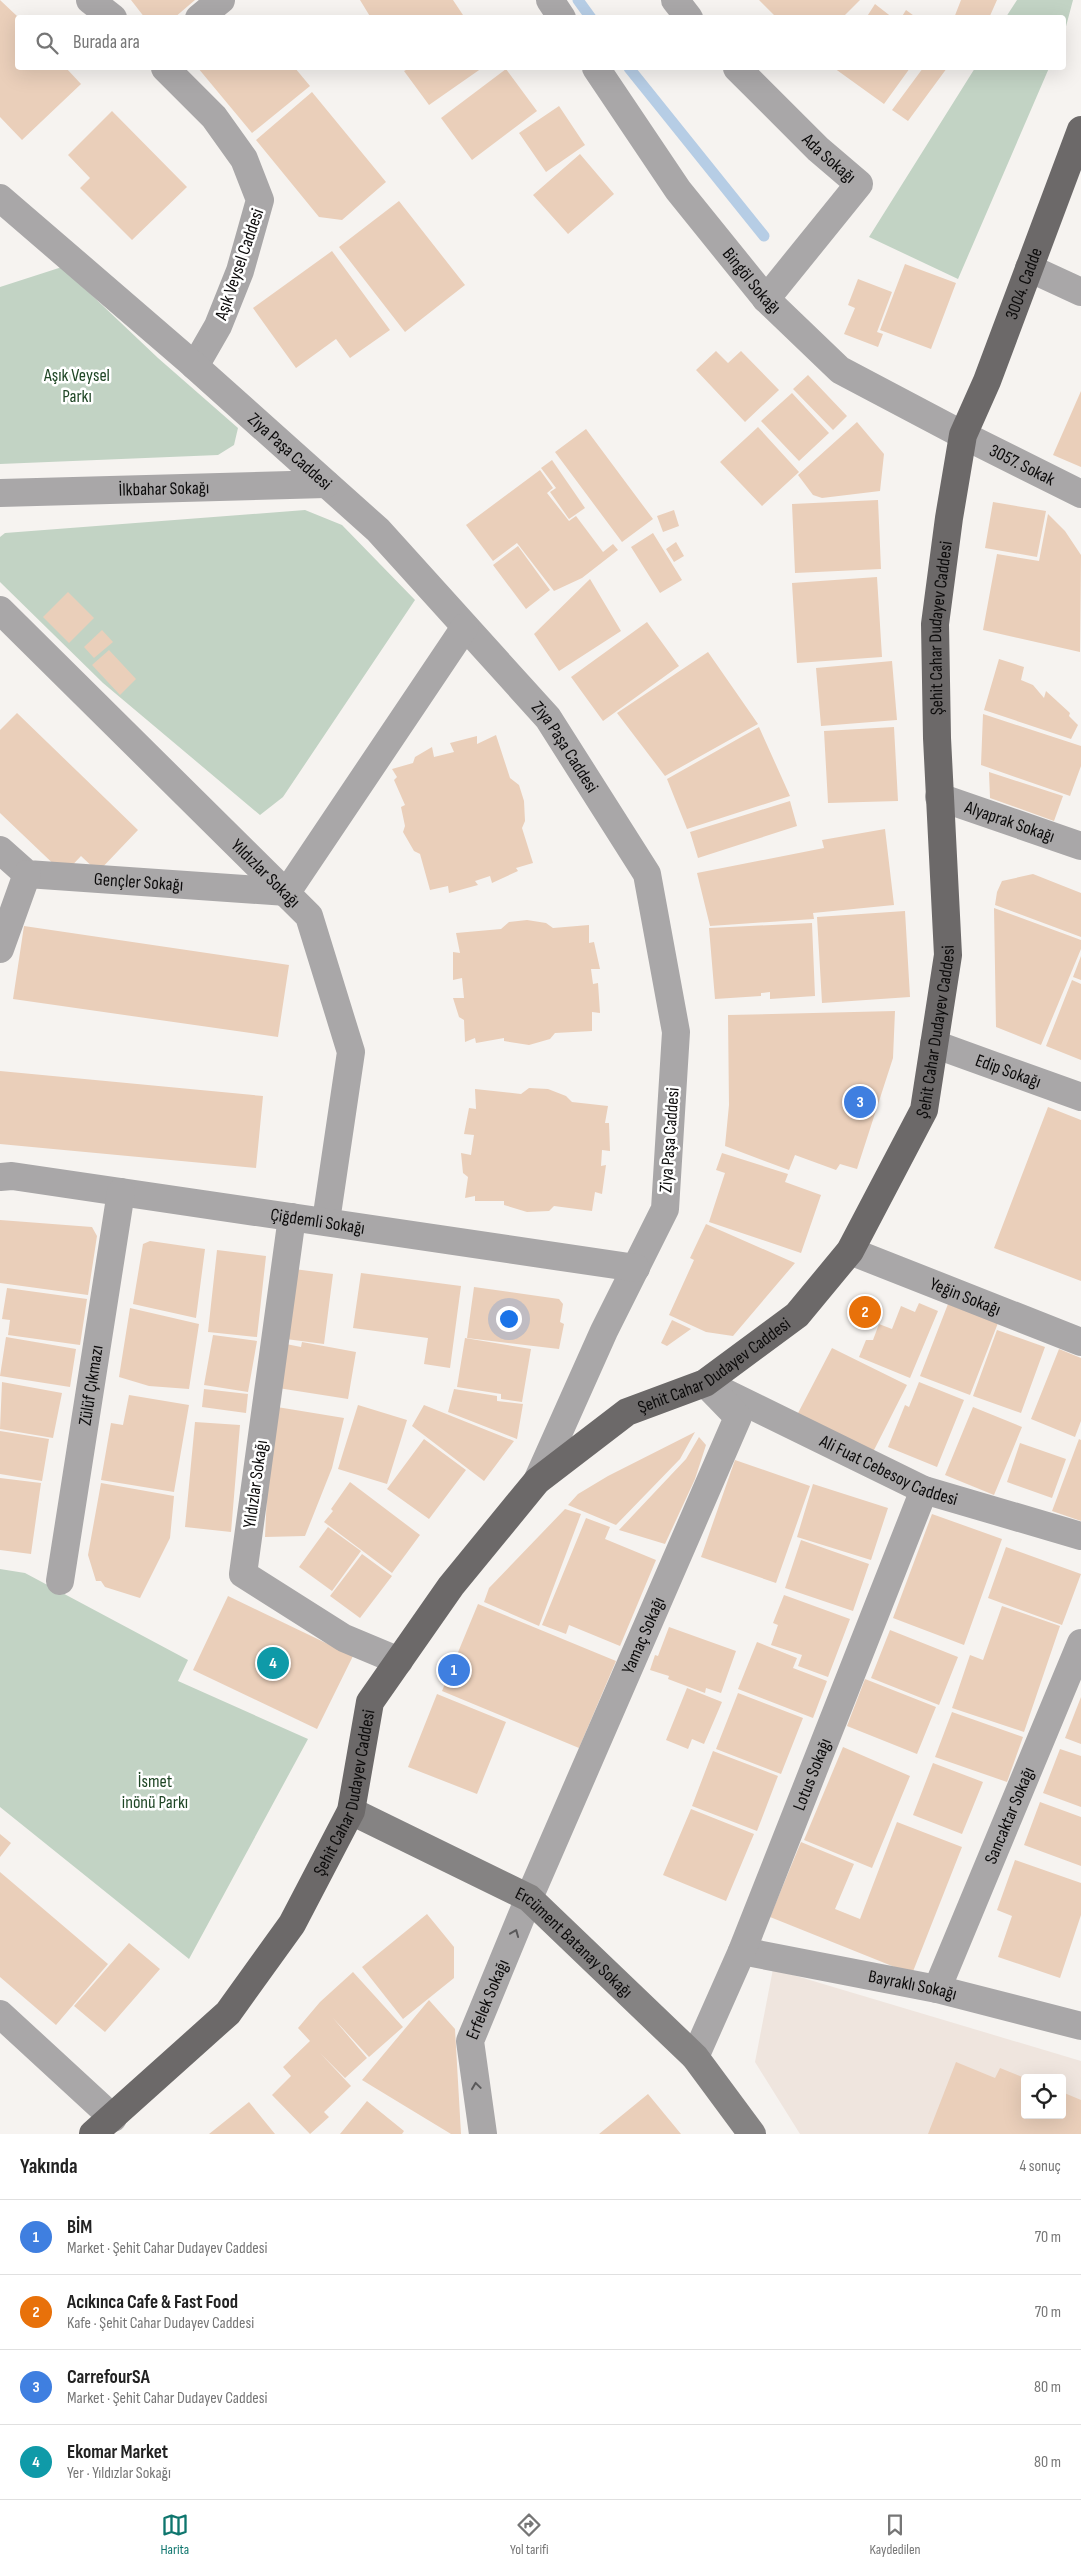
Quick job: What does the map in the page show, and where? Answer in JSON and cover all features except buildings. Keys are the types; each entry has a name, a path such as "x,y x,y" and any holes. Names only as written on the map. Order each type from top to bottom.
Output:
{"main road":[{"name":"3004. Cadde","path":"963,436 987,381 1081,130"},
{"name":"Şehit Cahar Dudayev Caddesi","path":"103,2126 228,2012 292,1924 351,1811 370,1702 452,1586 537,1481 627,1412 705,1383 797,1315 850,1251 924,1110 948,955 939,797 935,624 963,436"}],"street":[{"path":"90,0 109,15"},
{"path":"203,15 221,0"},
{"path":"550,0 560,15"},
{"path":"675,0 687,15"},
{"name":"Aşık Veysel Caddesi","path":"167,70 214,117 244,159 260,200 240,271 218,326 195,366"},
{"name":"Bingöl Sokağı","path":"597,70 678,190 766,299 840,370 963,436"},
{"name":"Ada Sokağı","path":"739,70 818,149 859,184 766,299"},
{"name":"Ziya Paşa Caddesi","path":"0,198 195,366 378,530 548,718 647,874 676,1032 665,1210 604,1331 537,1481"},
{"path":"1029,268 1081,292"},
{"name":"3057. Sokak","path":"963,436 1081,494"},
{"name":"İlkbahar Sokağı","path":"0,493 326,484"},
{"name":"Yıldızlar Sokağı","path":"0,610 287,892 309,916 351,1052 326,1221"},
{"path":"287,892 465,627"},
{"name":"Alyaprak Sokağı","path":"939,797 1081,846"},
{"path":"0,850 27,874 0,949"},
{"name":"Gençler Sokağı","path":"27,874 287,892"},
{"name":"Edip Sokağı","path":"934,1044 1081,1098"},
{"name":"Çiğdemli Sokağı","path":"0,1177 12,1176 292,1216 636,1268"},
{"name":"Zülüf Çıkmazı","path":"60,1580 121,1192"},
{"name":"Yıldızlar Sokağı","path":"292,1216 243,1574 344,1638 399,1661"},
{"name":"Yeğin Sokağı","path":"850,1251 1081,1342"},
{"name":"Ali Fuat Cebesoy Caddesi","path":"705,1383 924,1490 1081,1536"},
{"name":"Yamaç Sokağı","path":"529,1898 738,1417 705,1383"},
{"name":"Lotus Sokağı","path":"695,2057 742,1951 924,1490"},
{"name":"Sancaktar Sokağı","path":"937,1989 1081,1644"},
{"name":"Ercüment Batanay Sokağı","path":"351,1811 529,1898 695,2057 752,2134"},
{"name":"Erfelek Sokağı","path":"483,2134 470,2041 529,1898"},
{"name":"Bayraklı Sokağı","path":"742,1951 937,1989 1081,2026"},
{"path":"0,2014 103,2126"}],"shaded area":[{"path":"773,1969 1081,2061 1081,2134 800,2134 755,2062"}],"green space":[{"path":"1017,0 1073,0 1066,26 1066,15 1007,15"},
{"path":"974,70 1048,70 958,279 869,237"},
{"name":"Aşık Veysel Parkı","path":"62,267 158,358 238,428 234,445 218,455 0,464 0,287"},
{"path":"305,510 342,525 415,600 283,797 260,815 103,683 0,582 0,537 5,533"},
{"name":"İsmet inönü Parkı","path":"0,1569 25,1573 188,1660 178,1681 308,1739 189,1959 0,1807"}],"waterway":[{"path":"578,0 589,15"},
{"path":"631,70 764,236"}],"place":[{"name":"CarrefourSA","path":"860,1102"},
{"name":"Acıkınca Cafe & Fast Food","path":"865,1312"},
{"name":"Ekomar Market","path":"273,1663"},
{"name":"BİM","path":"454,1670"}]}
